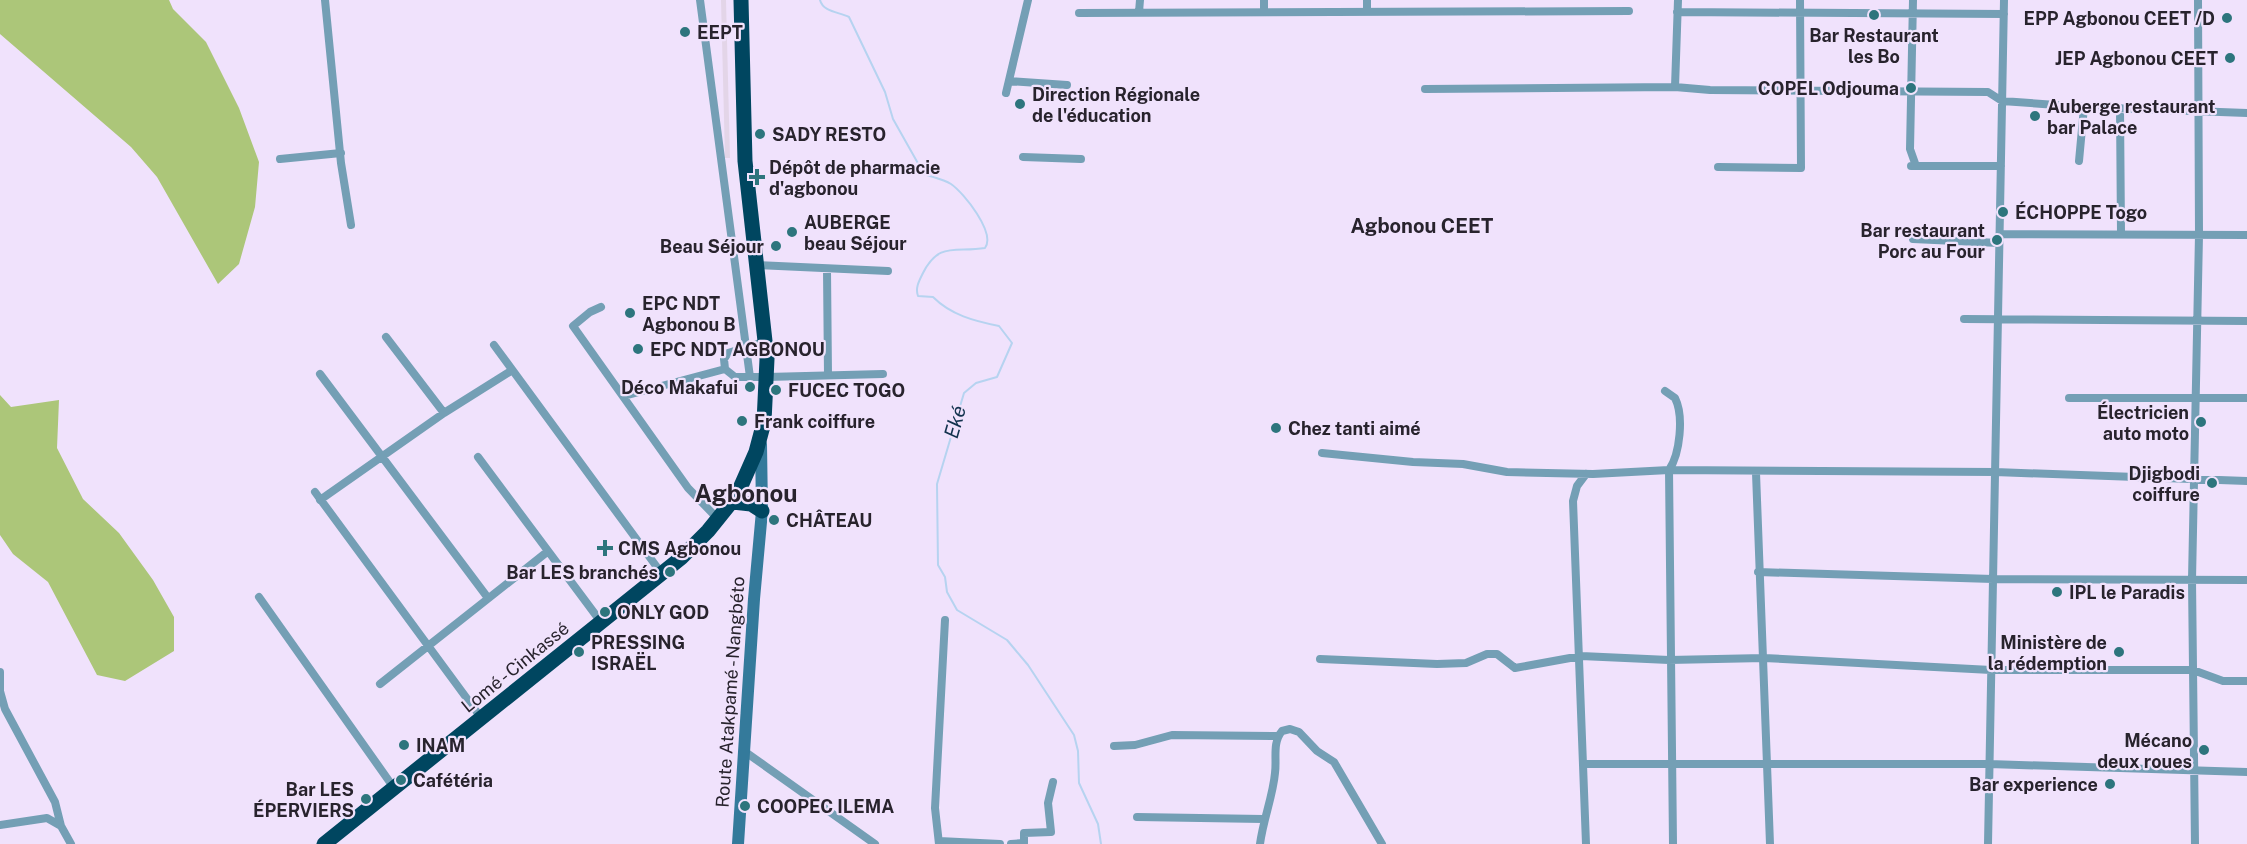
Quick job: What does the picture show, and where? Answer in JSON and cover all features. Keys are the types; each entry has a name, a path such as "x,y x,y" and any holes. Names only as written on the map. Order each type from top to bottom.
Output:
{"highway":[{"path":"741,0 745,160 763,326"},
{"name":"Lomé - Cinkassé","path":"327,843 662,574 698,543 725,511 751,466 761,435 759,377 753,345 763,326"},
{"name":"Lomé - Cinkassé","path":"725,511 751,446 759,409 763,326"},
{"path":"725,511 751,504 762,511"}],"main road":[{"name":"Route Atakpamé - Nangbéto","path":"738,844 762,511 761,435"}],"street":[{"path":"325,0 351,225"},
{"path":"700,0 753,345 728,353 724,359 725,369 735,377 883,374"},
{"path":"1006,93 1028,0"},
{"path":"1139,12 1140,0"},
{"path":"1264,0 1264,12"},
{"path":"1366,12 1367,0"},
{"path":"1589,11 1590,0"},
{"path":"1674,87 1677,0"},
{"path":"1718,167 1801,168 1800,0"},
{"path":"1913,0 1910,92 1910,149 1913,166 2001,166"},
{"path":"1988,844 2004,0"},
{"path":"2195,844 2193,580 2199,235 2198,0"},
{"path":"1079,13 1629,11"},
{"path":"1677,12 2004,14"},
{"path":"1009,81 1067,85"},
{"path":"1425,89 1674,87 1710,90 1988,92 2002,101 2084,107 2247,113"},
{"path":"2079,161 2084,107"},
{"path":"2120,108 2121,233"},
{"path":"280,159 341,153"},
{"path":"1023,157 1081,159"},
{"path":"1913,239 2000,239 2121,233 2247,235"},
{"path":"756,266 888,271"},
{"path":"827,270 828,375"},
{"path":"602,307 590,312 573,326 688,488 725,511"},
{"path":"1964,319 2247,321"},
{"path":"386,337 444,413"},
{"path":"494,345 662,574"},
{"path":"624,396 725,369"},
{"path":"482,718 318,496 382,457 444,413 511,371"},
{"path":"320,374 488,598"},
{"path":"1665,391 1675,398 1681,422 1676,460 1669,470 1669,660 1673,844"},
{"path":"2069,398 2195,396 2247,398"},
{"path":"1322,453 1413,462 1463,464 1508,472 1586,474 1669,470 1756,473 1995,472 2247,482"},
{"path":"478,457 601,622"},
{"path":"1756,473 1770,844"},
{"path":"1586,474 1577,486 1573,501 1581,656 1586,844"},
{"path":"380,684 547,552"},
{"path":"1758,572 1993,579 2247,580"},
{"path":"259,597 394,788"},
{"path":"945,620 935,808 939,843 1000,844"},
{"path":"1320,659 1437,664 1466,663 1487,654 1497,654 1515,668 1581,656 1669,660 1764,658 1991,670 2193,670 2223,681 2247,681"},
{"path":"0,672 0,691 5,709 55,802 61,826 71,844"},
{"path":"1260,844 1263,819 1275,774 1276,740 1282,731 1290,729 1299,732 1317,751 1334,762 1376,842"},
{"path":"1114,746 1135,745 1172,735 1276,736"},
{"path":"744,751 841,817 875,844"},
{"path":"1585,764 1671,766 1989,764 2247,772"},
{"path":"1011,844 1024,843 1024,833 1051,832 1048,803 1053,782"},
{"path":"1137,817 1263,819"},
{"path":"0,825 47,818 61,826"}],"shaded area":[{"path":"721,0 726,0 730,158 725,158"}],"green space":[{"path":"0,0 169,0 173,9 206,42 239,108 259,162 255,207 239,264 218,284 157,177 131,147 0,34"},
{"path":"0,395 11,407 59,400 57,448 83,499 119,533 153,580 174,617 174,651 125,681 97,675 48,582 13,554 0,535"}],"waterway":[{"name":"Eké","path":"820,0 824,7 849,17 885,92 893,119 924,174 945,181 957,189 977,214 986,233 985,248 949,250 935,256 923,273 917,287 918,296 933,297 947,308 963,316 999,326 1012,343 997,377 976,383 964,393 937,484 938,565 945,577 947,592 957,610 1007,640 1028,665 1074,735 1078,751 1079,783 1098,824 1101,844"}],"place":[{"name":"Bar Restaurant les Bo","path":"1874,15"},
{"name":"EPP Agbonou CEET /D","path":"2227,18"},
{"name":"EEPT","path":"685,32"},
{"name":"JEP Agbonou CEET","path":"2230,58"},
{"name":"COPEL Odjouma","path":"1911,88"},
{"name":"Direction Régionale de l'éducation","path":"1020,104"},
{"name":"Auberge restaurant bar Palace","path":"2035,116"},
{"name":"SADY RESTO","path":"760,134"},
{"name":"Dépôt de pharmacie d'agbonou","path":"757,177"},
{"name":"ÉCHOPPE Togo","path":"2003,212"},
{"name":"AUBERGE beau Séjour","path":"792,232"},
{"name":"Bar restaurant Porc au Four","path":"1997,240"},
{"name":"Beau Séjour","path":"776,246"},
{"name":"EPC NDT Agbonou B","path":"630,313"},
{"name":"EPC NDT AGBONOU","path":"638,349"},
{"name":"Déco Makafui","path":"750,387"},
{"name":"FUCEC TOGO","path":"776,390"},
{"name":"Frank coiffure","path":"742,421"},
{"name":"Électricien auto moto","path":"2201,422"},
{"name":"Chez tanti aimé","path":"1276,428"},
{"name":"Djigbodi coiffure","path":"2212,483"},
{"name":"CHÂTEAU","path":"774,520"},
{"name":"CMS Agbonou","path":"605,548"},
{"name":"Bar LES branchés","path":"670,572"},
{"name":"IPL le Paradis","path":"2057,592"},
{"name":"ONLY GOD","path":"605,612"},
{"name":"PRESSING ISRAËL","path":"579,652"},
{"name":"Ministère de la rédemption","path":"2119,652"},
{"name":"INAM","path":"404,745"},
{"name":"Mécano deux roues","path":"2204,750"},
{"name":"Cafétéria","path":"401,780"},
{"name":"Bar experience","path":"2110,784"},
{"name":"Bar LES ÉPERVIERS","path":"366,799"},
{"name":"COOPEC ILEMA","path":"745,806"}],"district":[{"name":"Agbonou CEET","path":"1422,226"},
{"name":"Agbonou","path":"746,493"}]}
